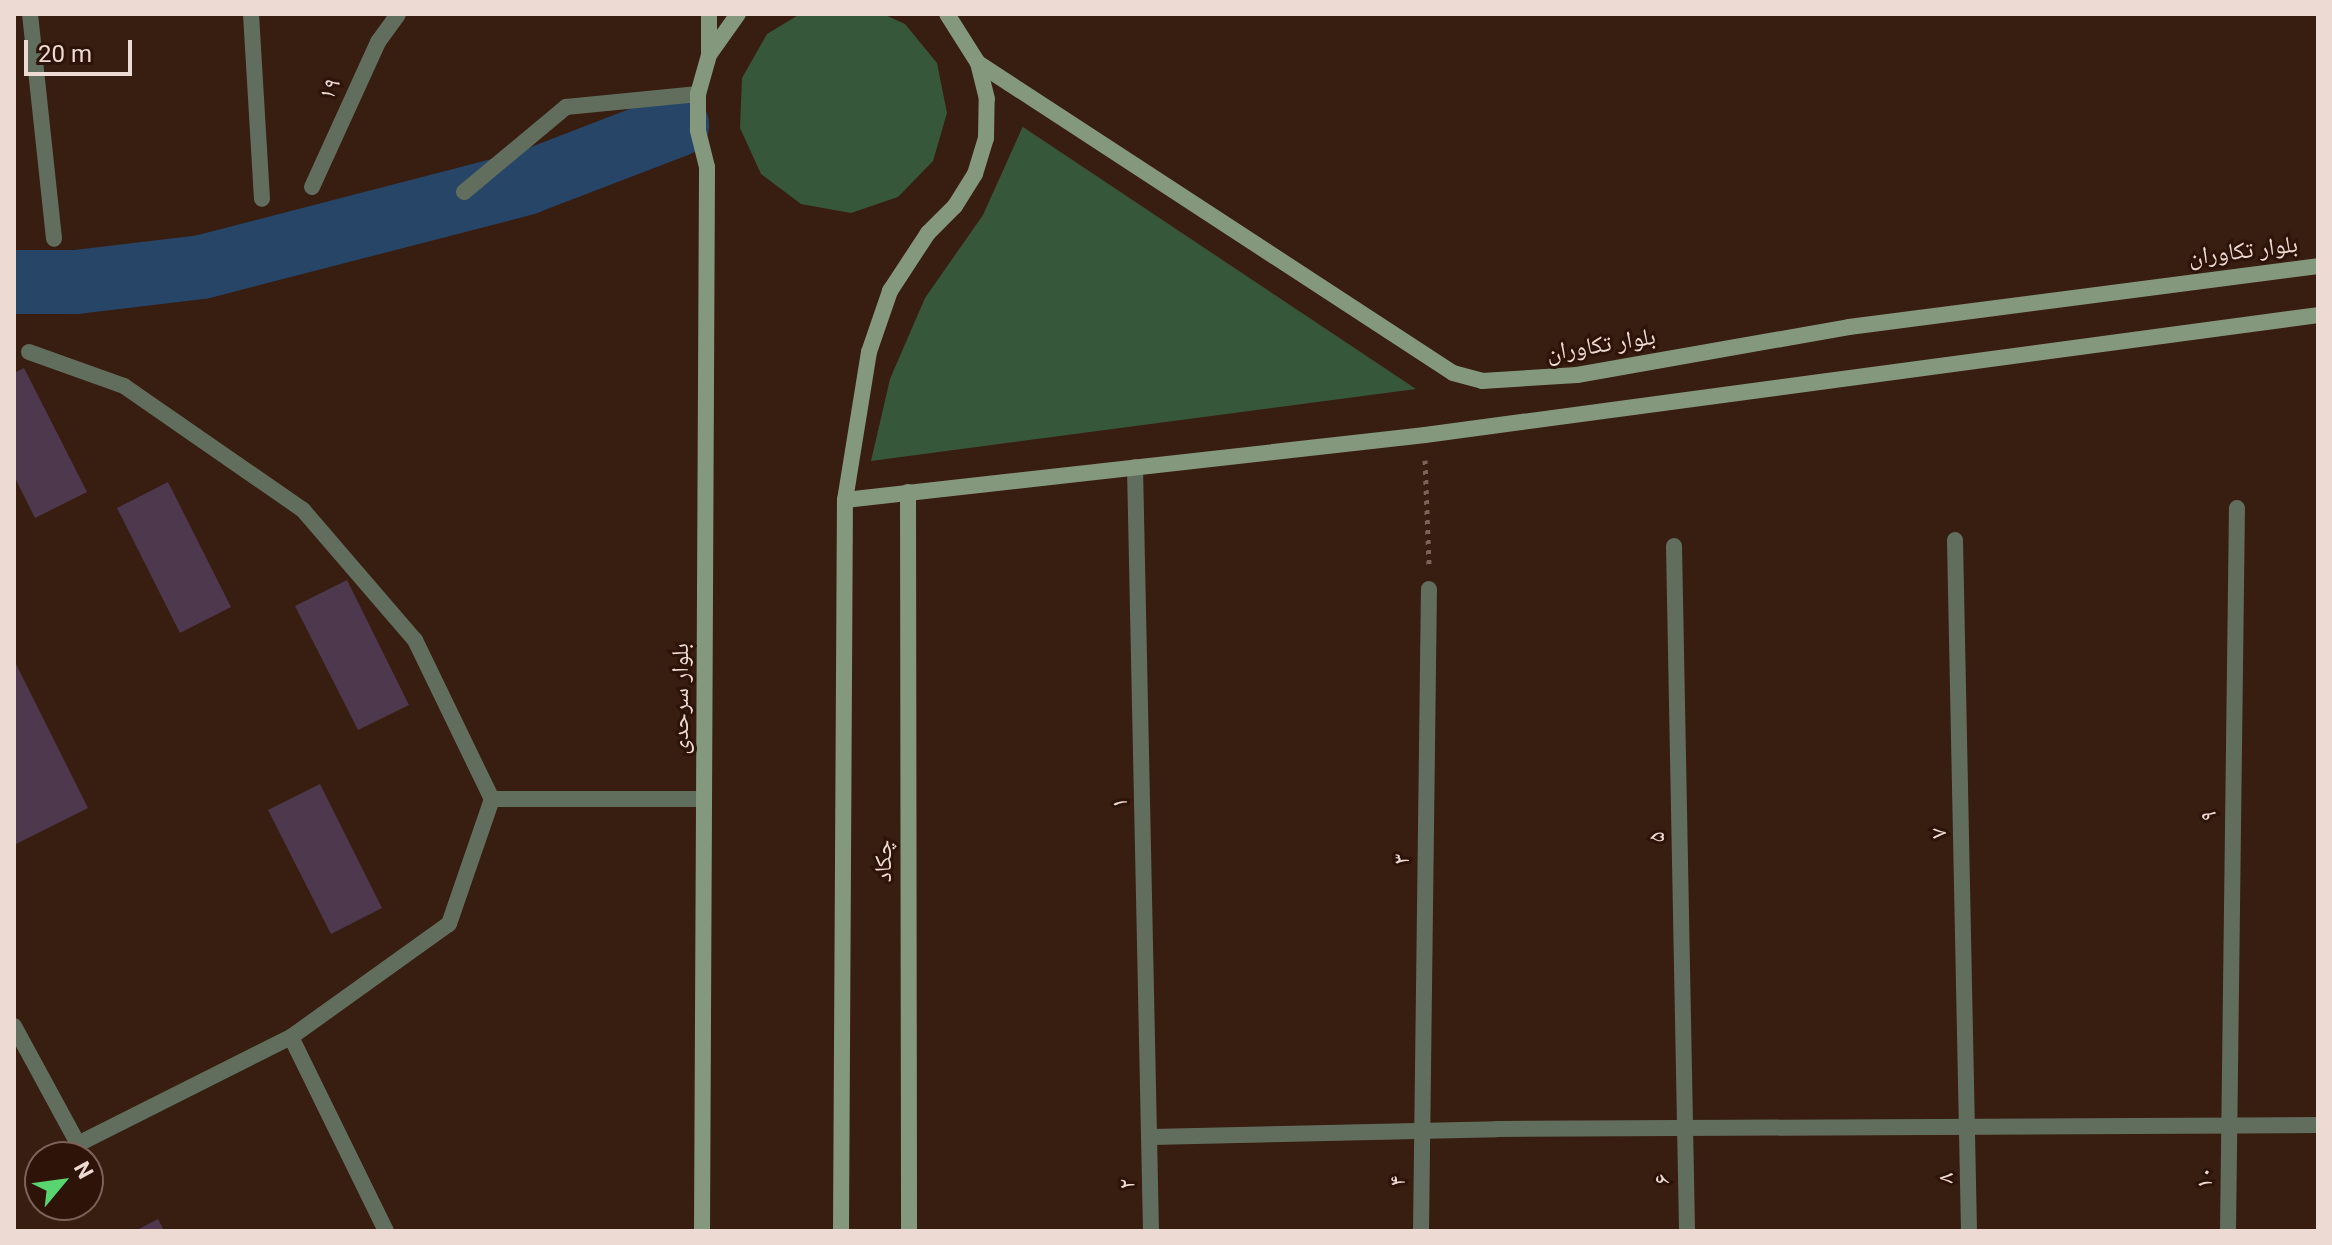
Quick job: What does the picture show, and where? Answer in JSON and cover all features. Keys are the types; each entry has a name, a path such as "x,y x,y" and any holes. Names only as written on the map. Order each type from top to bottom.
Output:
{"main road":[{"path":"709,14 709,55"},
{"path":"709,55 738,14"},
{"path":"841,1231 845,500 869,352 890,291 928,233 955,206 975,174 986,138 987,99 978,63 947,14"},
{"name":"بلوار سرحدی","path":"702,1231 707,167 698,130 698,94 709,55"},
{"name":"بلوار تکاوران","path":"978,63 1453,373 1482,381 1577,375 1849,327 2318,266"},
{"path":"845,500 1425,435 2318,315"},
{"name":"چکاد","path":"908,492 909,1231"}],"street":[{"path":"30,14 54,239"},
{"path":"251,14 262,199"},
{"name":"۱۹","path":"312,187 378,42 398,14"},
{"path":"464,192 566,107 698,94"},
{"path":"14,1026 78,1144 291,1037 449,924 492,799 415,640 303,510 124,386 29,352"},
{"name":"۱","path":"1135,467 1152,1137"},
{"name":"۹","path":"2230,1125 2237,508"},
{"name":"۷","path":"1955,540 1971,1126"},
{"name":"۵","path":"1674,546 1688,1128"},
{"name":"۳","path":"1422,1131 1429,589"},
{"path":"492,799 704,799"},
{"path":"291,1037 386,1231"},
{"name":"۱۰","path":"2228,1231 2230,1125"},
{"path":"1152,1137 1688,1128 2318,1125"},
{"name":"۸","path":"1969,1231 1971,1126"},
{"name":"۶","path":"1687,1231 1688,1128"},
{"name":"۴","path":"1421,1231 1422,1131"},
{"name":"۲","path":"1151,1231 1152,1137"}],"path":[{"path":"1425,435 1429,589"}],"green space":[{"path":"800,14 883,14 905,24 937,63 947,113 933,161 898,197 851,213 801,204 761,174 740,128 742,78 767,34"},
{"path":"1023,126 1416,389 871,461 890,379 925,298 983,215"}],"building":[{"path":"24,368 87,492 35,518 14,476 14,373"},
{"path":"168,482 231,607 180,633 117,508"},
{"path":"347,580 409,705 358,730 295,606"},
{"path":"14,660 88,808 14,845"},
{"path":"320,784 382,908 331,934 268,810"},
{"path":"158,1219 164,1231 135,1231"}],"waterway":[{"path":"14,282 76,282 202,267 526,183 677,125"}]}
